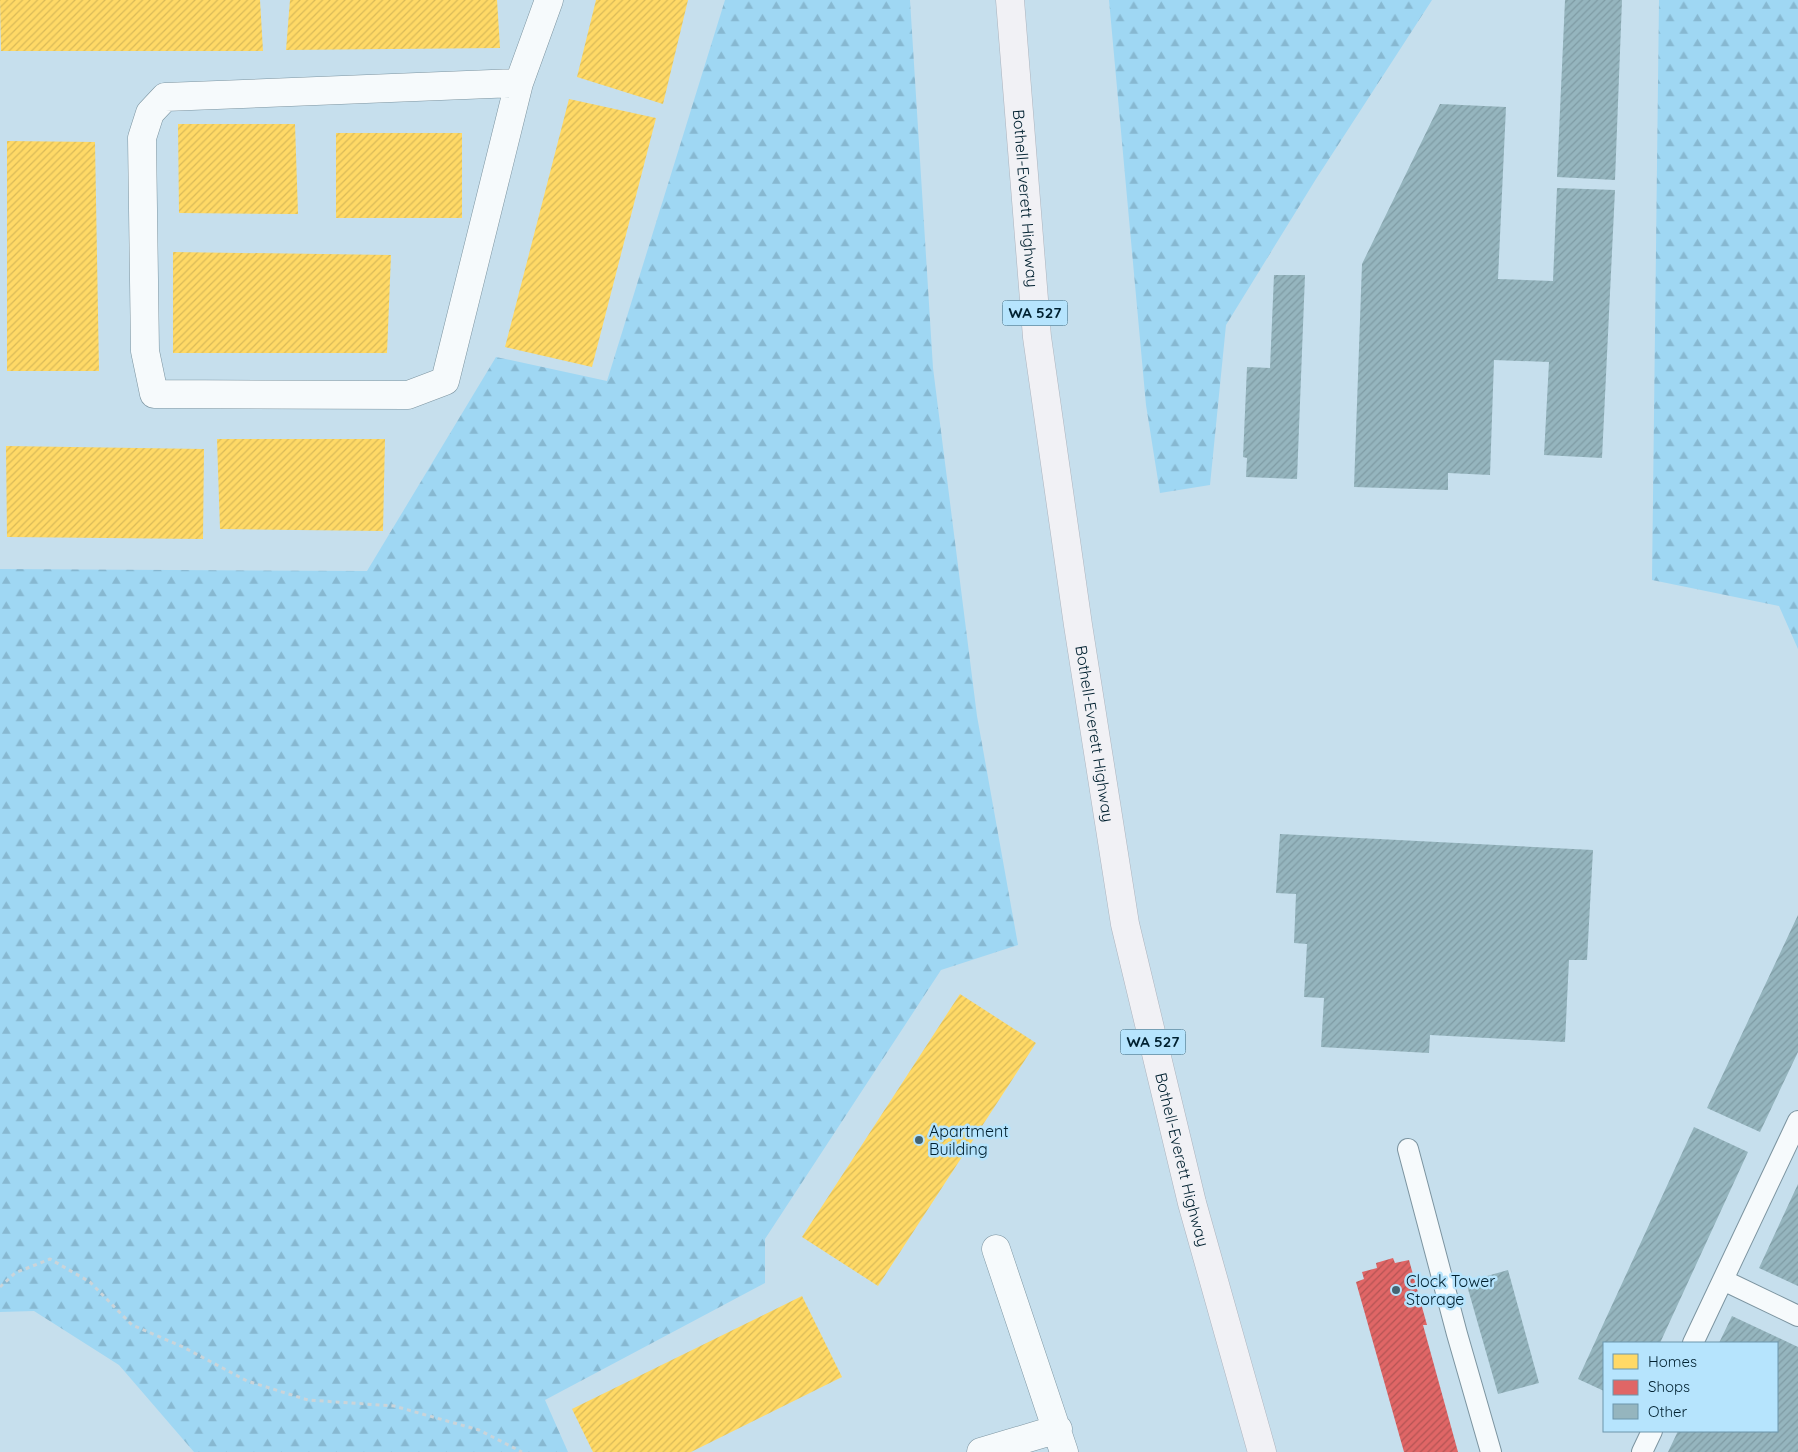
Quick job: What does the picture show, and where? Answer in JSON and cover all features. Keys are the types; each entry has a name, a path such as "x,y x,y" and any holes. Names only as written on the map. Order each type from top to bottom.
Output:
{"main road":[{"name":"Bothell-Everett Highway","path":"1010,0 1037,337 1078,625 1125,924 1192,1203 1262,1452"}],"street":[{"path":"518,84 165,97 150,113 142,138 145,351 154,394 408,395 445,381 518,84 549,0"},
{"path":"981,1452 1061,1440 996,1249"}],"lane":[{"path":"1694,1342 1798,1121"},
{"path":"1408,1149 1457,1334 1492,1452"},
{"path":"1723,1280 1798,1316"},
{"path":"1642,1452 1652,1432"}],"path":[{"path":"0,1287 15,1273 50,1259 90,1282 132,1325 183,1347 247,1381 308,1400 394,1406 479,1430 522,1452"}],"green space":[{"path":"725,0 910,0 933,368 977,716 1018,945 941,970 765,1239 765,1283 545,1400 568,1452 194,1452 119,1365 34,1311 0,1312 0,569 367,571 496,357 607,381"},
{"path":"1109,0 1432,0 1316,179 1226,325 1210,485 1160,493 1146,405"},
{"path":"1659,0 1798,0 1798,649 1779,606 1652,580"}],"building: Homes":[{"path":"0,0 260,0 263,51 1,51"},
{"path":"290,0 497,0 500,48 286,50"},
{"path":"596,0 688,0 663,104 577,77"},
{"path":"569,99 656,118 592,367 505,347"},
{"path":"178,124 295,124 298,214 179,213"},
{"path":"336,133 462,133 462,218 336,218"},
{"path":"7,141 95,142 99,371 7,371"},
{"path":"173,252 391,255 387,353 173,353"},
{"path":"217,439 385,439 383,531 220,529"},
{"path":"6,446 204,449 203,539 7,537"},
{"name":"Apartment Building","path":"960,994 1036,1043 878,1286 802,1237"},
{"path":"802,1296 842,1377 691,1452 593,1452 572,1409"}],"building: Shops":[{"path":"1393,1258 1395,1263 1409,1260 1427,1325 1423,1325 1458,1452 1404,1452 1356,1282 1364,1279 1362,1272 1377,1268 1376,1263"}],"building: Other":[{"path":"1565,0 1622,0 1615,180 1557,177"},
{"path":"1440,104 1506,107 1498,279 1553,281 1557,188 1615,190 1602,458 1544,455 1549,362 1494,360 1490,475 1448,473 1448,490 1354,487 1362,264"},
{"path":"1274,275 1305,275 1297,479 1246,477 1247,458 1243,457 1247,367 1270,368"},
{"path":"1280,834 1593,850 1587,960 1569,960 1565,1042 1430,1035 1429,1053 1321,1047 1324,998 1304,997 1307,944 1294,943 1296,894 1276,893"},
{"path":"1798,915 1798,1052 1760,1132 1707,1108"},
{"path":"1694,1127 1748,1152 1660,1342 1603,1342 1603,1391 1578,1379"},
{"path":"1798,1184 1798,1286 1759,1268"},
{"path":"1508,1270 1539,1383 1498,1394 1466,1282"},
{"path":"1732,1316 1798,1347 1798,1452 1668,1452 1678,1432 1778,1432 1778,1342 1719,1342"}],"place":[{"name":"Apartment Building","path":"919,1140"},
{"name":"Clock Tower Storage","path":"1396,1290"}]}
